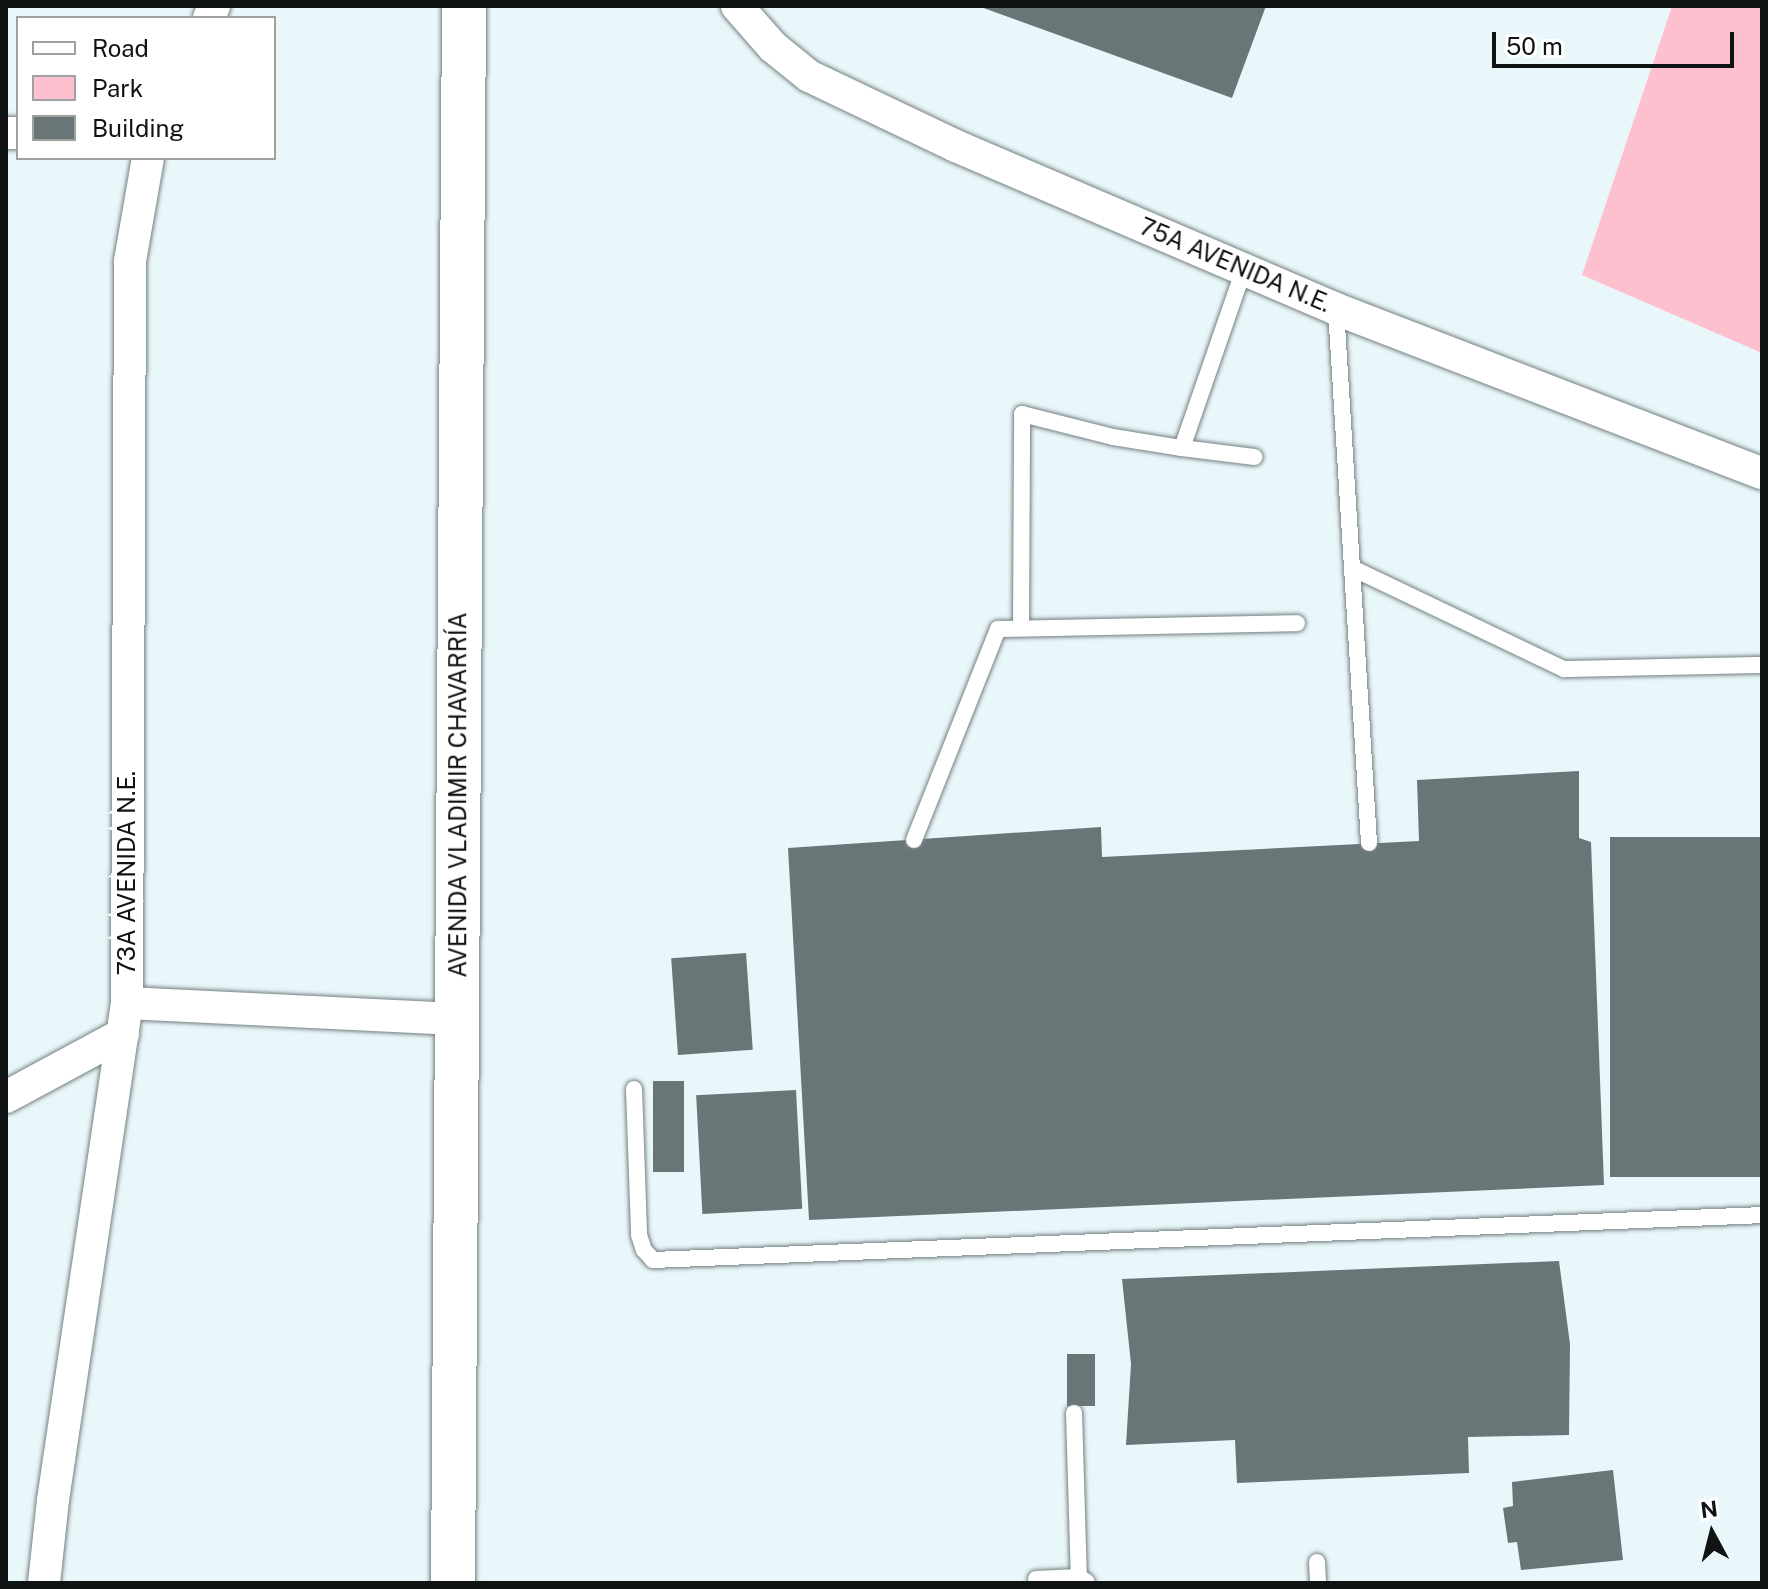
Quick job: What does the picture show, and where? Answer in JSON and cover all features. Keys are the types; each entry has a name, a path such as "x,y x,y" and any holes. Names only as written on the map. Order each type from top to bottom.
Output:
{"street":[{"name":"AVENIDA VLADIMIR CHAVARRÍA","path":"453,1583 464,6"},
{"name":"75A AVENIDA N.E.","path":"737,6 773,47 809,76 956,146 1336,309 1762,473"},
{"name":"73A AVENIDA N.E.","path":"44,1583 53,1500 125,1019 130,261 148,160"},
{"path":"6,1097 125,1019 456,1019"}],"lane":[{"path":"1182,448 1244,269"},
{"path":"1336,309 1369,843"},
{"path":"1021,628 1022,414 1113,437 1254,457"},
{"path":"1352,568 1564,669 1762,665"},
{"path":"914,840 998,629 1297,623"},
{"path":"634,1089 639,1235 644,1250 653,1260 1762,1215"},
{"path":"1036,1579 1084,1580 1074,1413"},
{"path":"1317,1562 1318,1583"}],"green space":[{"path":"1672,6 1762,6 1762,353 1582,275"}],"building":[{"path":"978,6 1266,6 1232,98"},
{"path":"1579,771 1579,838 1591,842 1604,1185 809,1220 788,848 1101,827 1102,857 1419,841 1417,780"},
{"path":"1610,837 1762,837 1762,1177 1610,1177"},
{"path":"746,953 753,1050 678,1055 671,958"},
{"path":"653,1081 684,1081 684,1172 653,1172"},
{"path":"796,1090 802,1209 702,1214 696,1095"},
{"path":"1559,1261 1570,1344 1569,1435 1468,1437 1469,1473 1237,1483 1235,1440 1126,1445 1131,1364 1122,1279"},
{"path":"1067,1354 1095,1354 1095,1406 1067,1406"},
{"path":"1613,1470 1623,1560 1521,1570 1517,1542 1508,1543 1503,1508 1513,1506 1512,1482"}]}
